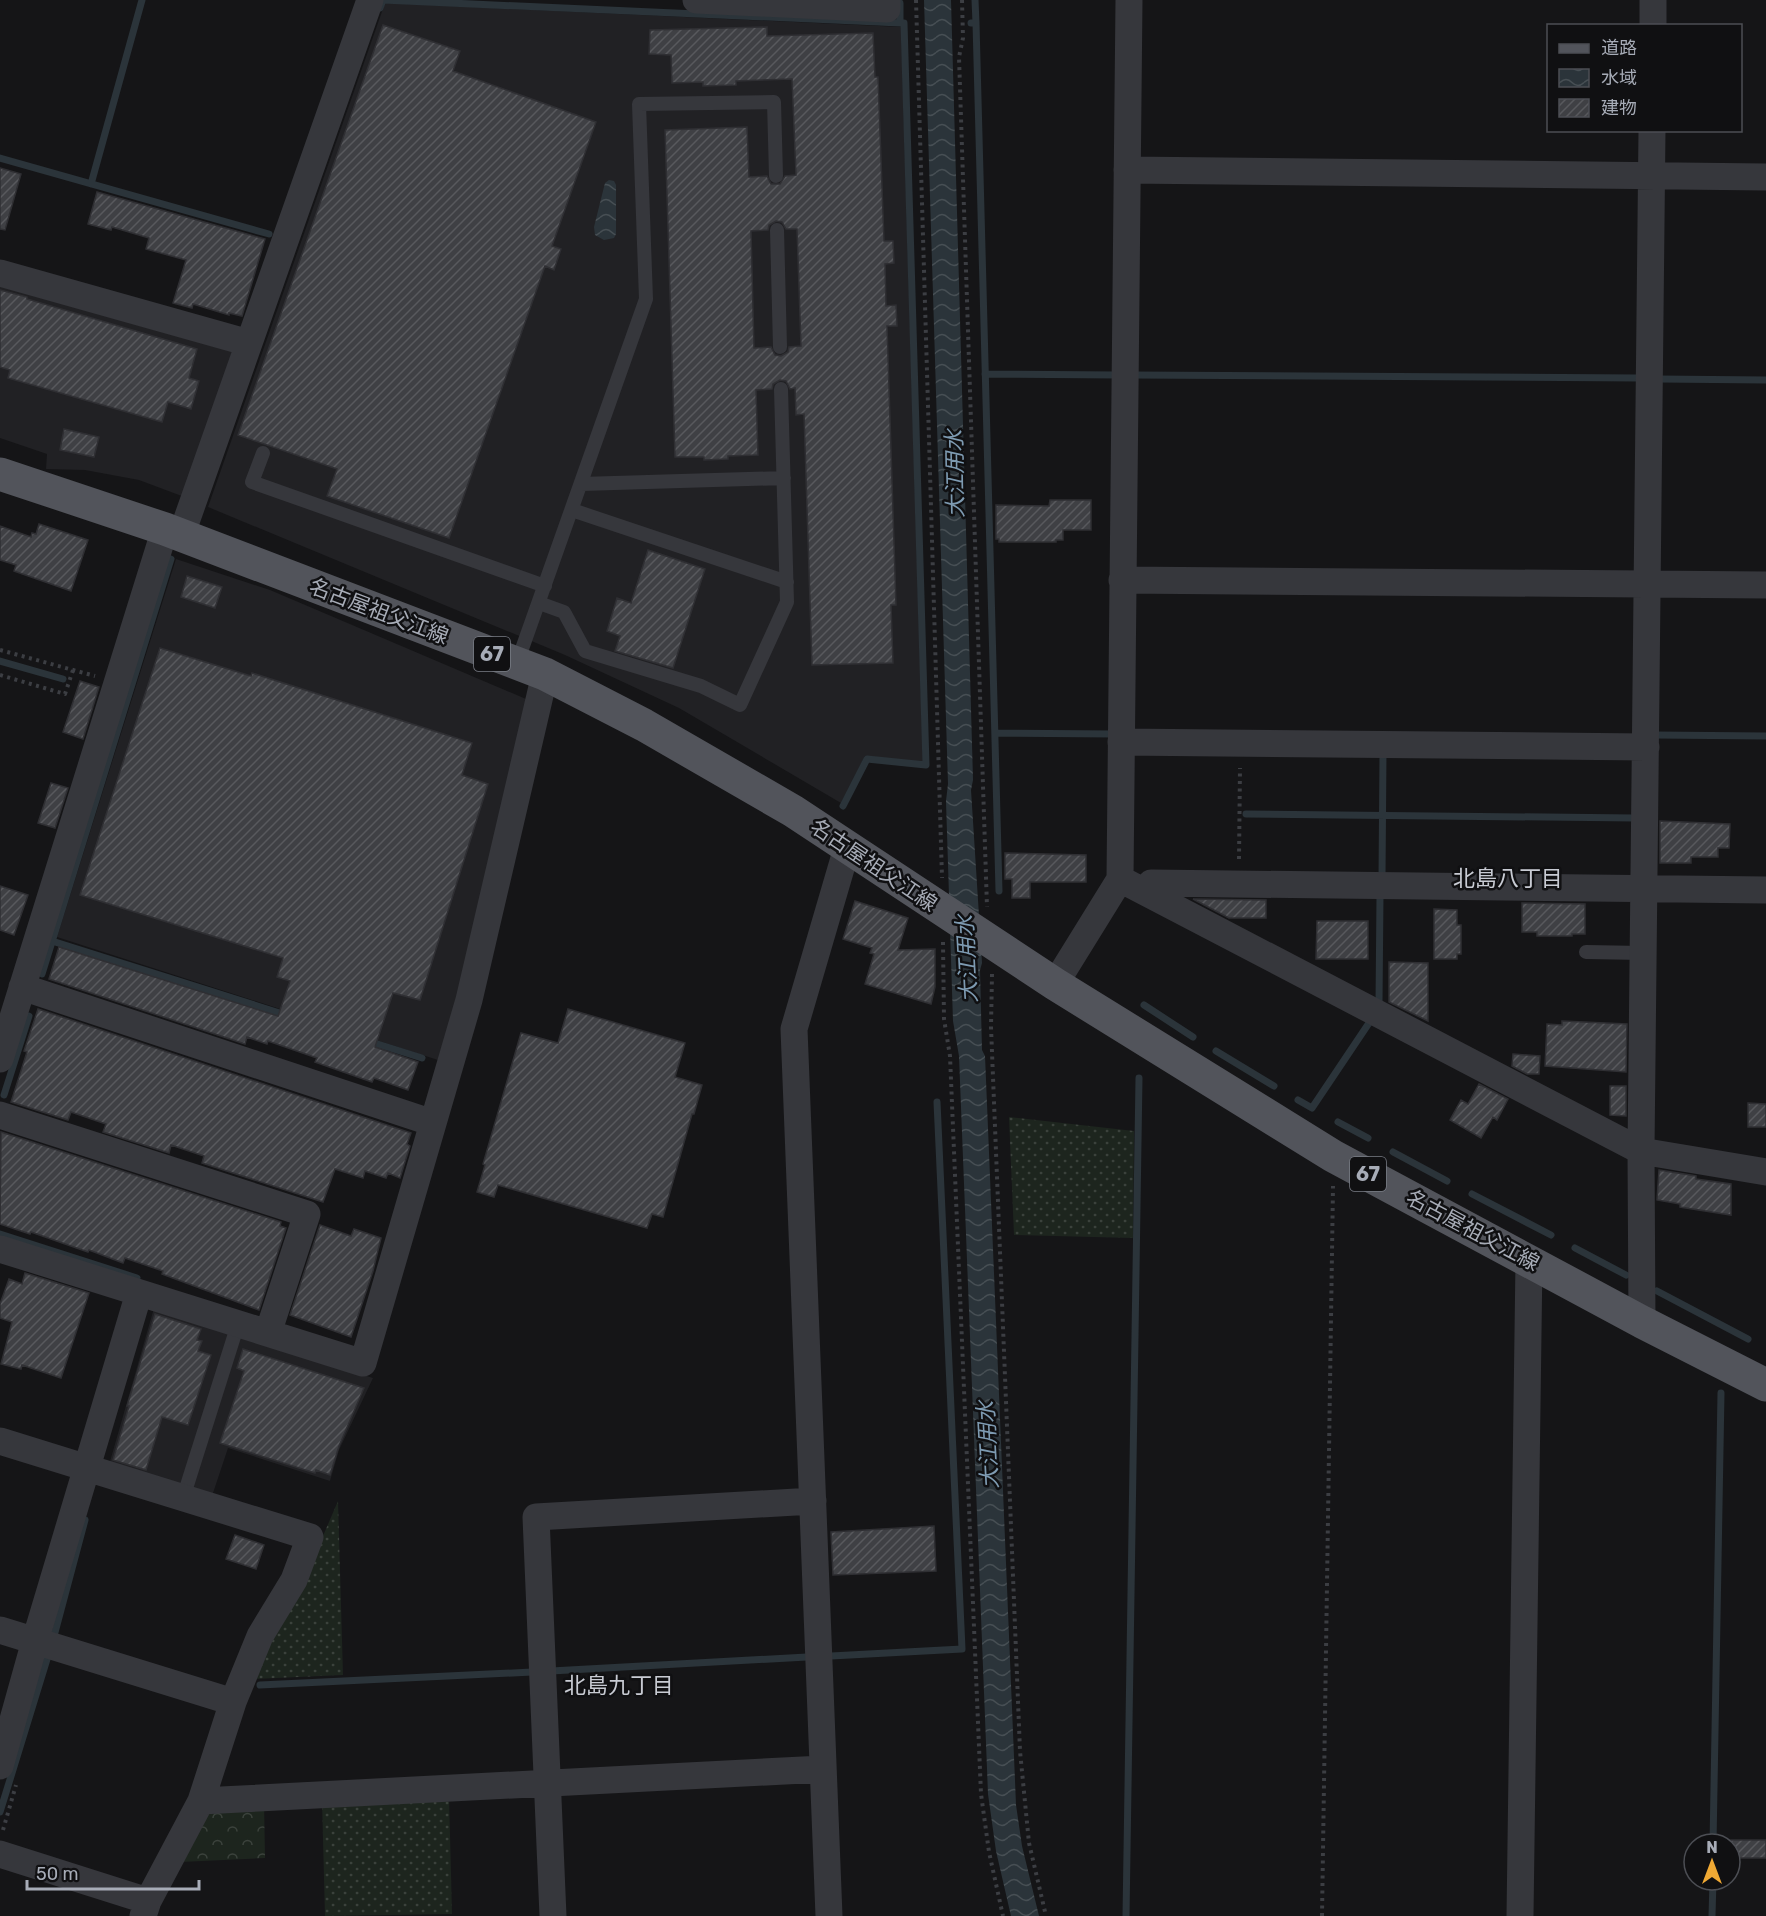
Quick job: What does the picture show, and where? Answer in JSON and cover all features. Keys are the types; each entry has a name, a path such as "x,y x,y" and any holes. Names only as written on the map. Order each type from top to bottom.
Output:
{"main road":[{"name":"名古屋祖父江線","path":"0,474 173,532 531,668 644,725 793,811 1055,984 1333,1156 1641,1322 1766,1385"}],"street":[{"path":"0,1059 14,990 117,682 173,532 249,343 370,0"},
{"path":"696,0 887,9 887,0"},
{"path":"1055,984 1120,879 1129,0"},
{"path":"1653,0 1653,24"},
{"path":"1641,1322 1652,132"},
{"path":"1127,170 1766,177"},
{"path":"0,273 249,343"},
{"path":"1122,580 1766,585"},
{"path":"0,1249 363,1363 469,1000 531,668"},
{"path":"1121,742 1646,747"},
{"path":"829,1916 794,1029 848,848"},
{"path":"1120,879 1641,1151 1766,1172"},
{"path":"1147,893 1151,883 1766,890"},
{"path":"14,990 433,1123"},
{"path":"0,1115 307,1214 268,1333"},
{"path":"1520,1916 1529,1260"},
{"path":"0,1766 139,1293"},
{"path":"0,1441 310,1538 294,1580 260,1636 233,1702 201,1801 146,1908 0,1854"},
{"path":"553,1916 536,1517 813,1501"},
{"path":"0,1630 233,1702"},
{"path":"201,1801 823,1769"}],"lane":[{"path":"531,668 539,603 646,299 639,104 774,102 776,176"},
{"path":"777,230 780,347"},
{"path":"539,603 564,612 585,651 701,686 740,705 787,602 782,389"},
{"path":"263,453 252,482 545,586"},
{"path":"581,484 784,478"},
{"path":"572,510 787,582"},
{"path":"1586,952 1643,953"},
{"path":"183,1498 238,1324"}],"path":[{"path":"916,0 945,912 944,1019 950,1056 981,1794 989,1852 1003,1916"},
{"path":"0,651 117,682"},
{"path":"0,675 65,694 73,670"},
{"path":"1239,884 1240,743"},
{"path":"1322,1916 1333,1156"}],"shaded area":[{"path":"385,3 901,27 923,762 865,756 841,803 679,708 565,655 208,507"},
{"path":"0,284 233,349 187,498 139,480 85,470 46,469 47,454 0,438"},
{"path":"176,559 270,590 526,699 458,995 438,1060 57,937"},
{"path":"154,1308 373,1378 339,1450 330,1481 228,1448 212,1496 109,1465"}],"green space":[{"path":"1009,1117 1134,1131 1133,1238 1014,1235"},
{"path":"338,1501 343,1675 252,1679 302,1585"},
{"path":"449,1796 452,1914 325,1916 322,1800"},
{"path":"264,1803 265,1858 180,1862 204,1814"}],"water":[{"name":"大江用水","path":"924,0 951,0 973,780 971,790 982,963 980,970 982,1050 985,1056 1016,1805 1022,1846 1039,1916 1011,1916 996,1851 988,1794 959,1056 953,1021"},
{"path":"609,180 614,181 616,185 616,234 614,238 604,240 595,235 594,227 605,183"}],"building":[{"path":"383,25 460,51 453,71 596,122 552,246 561,249 554,270 545,266 449,538 327,496 337,469 238,435"},
{"path":"767,27 767,36 873,33 875,77 878,77 884,241 893,241 894,263 885,264 886,306 896,305 897,326 887,326 896,605 891,605 893,663 812,665 804,414 796,415 795,388 790,389 786,381 780,380 773,384 772,389 756,390 758,455 704,460 704,457 675,457 665,130 747,127 749,177 767,176 771,184 780,184 785,176 796,175 792,79 736,81 736,85 703,86 703,82 672,83 671,55 649,54 650,30","holes":["776,221 782,222 786,229 797,229 801,346 789,347 788,352 781,356 775,355 771,347 754,348 751,231 768,230 769,225"]},
{"path":"0,168 21,174 5,230 0,229"},
{"path":"97,192 265,239 242,316 229,313 229,315 193,304 192,308 173,303 186,260 146,249 149,238 112,227 111,230 88,224"},
{"path":"0,290 197,349 189,378 199,381 191,409 168,402 162,422 8,378 10,370 0,367"},
{"path":"64,429 99,437 94,457 60,450"},
{"path":"1050,500 1091,500 1091,530 1063,530 1063,540 1056,540 1056,542 999,542 999,539 996,539 996,505 1049,506"},
{"path":"39,524 88,540 71,591 14,571 16,565 0,560 0,526 31,537 32,533 36,534"},
{"path":"648,550 705,569 673,668 615,651 620,636 607,631 617,598 631,603"},
{"path":"187,576 222,587 215,608 181,597"},
{"path":"160,648 251,676 252,673 472,743 462,775 488,784 420,1000 393,993 375,1047 418,1062 408,1090 374,1078 372,1082 315,1062 317,1058 268,1041 267,1044 247,1037 245,1044 49,979 59,947 278,1016 290,981 277,977 283,958 80,895"},
{"path":"80,681 99,687 83,739 63,732"},
{"path":"51,783 68,788 55,828 38,823"},
{"path":"1660,821 1730,824 1729,848 1718,848 1718,857 1691,857 1691,863 1660,863"},
{"path":"1005,853 1086,855 1086,882 1030,882 1030,898 1012,898 1012,879 1005,879"},
{"path":"0,886 28,895 14,935 0,930"},
{"path":"1193,899 1266,900 1266,918 1229,918"},
{"path":"855,901 908,918 898,950 935,949 935,987 931,1004 865,984 874,954 870,953 872,948 843,939"},
{"path":"1522,903 1585,904 1585,934 1537,936 1537,932 1522,932"},
{"path":"1434,909 1457,910 1457,925 1461,925 1461,954 1457,954 1457,959 1434,959"},
{"path":"1317,921 1368,921 1368,959 1316,959"},
{"path":"1389,962 1428,963 1428,1021 1389,1002"},
{"path":"38,1009 411,1133 407,1144 410,1146 400,1178 388,1173 386,1178 365,1171 363,1178 335,1169 323,1202 202,1163 204,1156 171,1145 169,1153 103,1132 106,1124 71,1112 68,1120 11,1102"},
{"path":"568,1009 685,1043 675,1077 702,1085 663,1217 652,1214 647,1228 498,1185 494,1197 477,1192 521,1033 558,1043"},
{"path":"1562,1021 1627,1024 1626,1072 1545,1066 1547,1024 1562,1025"},
{"path":"1513,1054 1540,1056 1539,1074 1527,1074 1512,1066"},
{"path":"1479,1084 1508,1099 1497,1120 1493,1117 1481,1138 1450,1120 1461,1100 1468,1104"},
{"path":"1610,1086 1626,1086 1626,1116 1610,1115"},
{"path":"1748,1103 1766,1104 1766,1127 1748,1127"},
{"path":"1,1132 281,1222 280,1226 286,1228 259,1310 125,1258 123,1263 89,1250 88,1252 0,1224"},
{"path":"1659,1170 1731,1184 1731,1215 1680,1207 1680,1204 1657,1200"},
{"path":"320,1225 351,1236 354,1229 381,1238 373,1271 351,1337 290,1315"},
{"path":"25,1273 89,1293 61,1378 22,1365 21,1369 1,1364 12,1322 0,1318 0,1304 9,1279 22,1284"},
{"path":"155,1314 201,1329 197,1340 202,1341 198,1351 211,1355 188,1425 162,1417 146,1470 113,1460"},
{"path":"243,1349 364,1388 339,1446 330,1475 316,1470 315,1473 220,1443 244,1371 237,1368"},
{"path":"934,1526 936,1571 833,1575 831,1532"},
{"path":"235,1535 264,1545 256,1569 226,1559"},
{"path":"1742,1840 1766,1840 1766,1858 1742,1858"}],"waterway":[{"path":"91,184 142,0"},
{"path":"380,8 383,0 900,23"},
{"path":"975,0 976,23"},
{"path":"900,3 900,23 904,23"},
{"path":"843,806 867,759 926,765 904,23"},
{"path":"971,23 976,23 999,891"},
{"path":"0,158 269,234"},
{"path":"985,374 1118,375"},
{"path":"1133,375 1638,378"},
{"path":"1659,379 1766,380"},
{"path":"42,974 171,559"},
{"path":"0,661 63,679"},
{"path":"995,733 1114,734"},
{"path":"1656,735 1766,736"},
{"path":"1382,878 1383,753"},
{"path":"1246,814 1634,818"},
{"path":"1379,1003 1380,896"},
{"path":"52,941 286,1015"},
{"path":"1144,1005 1193,1037"},
{"path":"4,1095 29,1016"},
{"path":"1298,1100 1312,1108 1371,1020"},
{"path":"368,1041 422,1058"},
{"path":"1216,1051 1274,1086"},
{"path":"1126,1916 1139,1078"},
{"path":"831,1656 962,1649 937,1102"},
{"path":"1338,1122 1368,1138"},
{"path":"1393,1152 1447,1181"},
{"path":"1472,1194 1551,1235"},
{"path":"0,1234 137,1278"},
{"path":"1575,1248 1626,1275"},
{"path":"1657,1291 1748,1339"},
{"path":"1713,1832 1721,1393"},
{"path":"54,1636 85,1520"},
{"path":"0,1812 48,1656"},
{"path":"551,1671 807,1657"},
{"path":"260,1685 532,1672"},
{"path":"1712,1916 1713,1892"}],"district":[{"name":"北島八丁目","path":"1508,878"},
{"name":"北島九丁目","path":"619,1685"}]}
